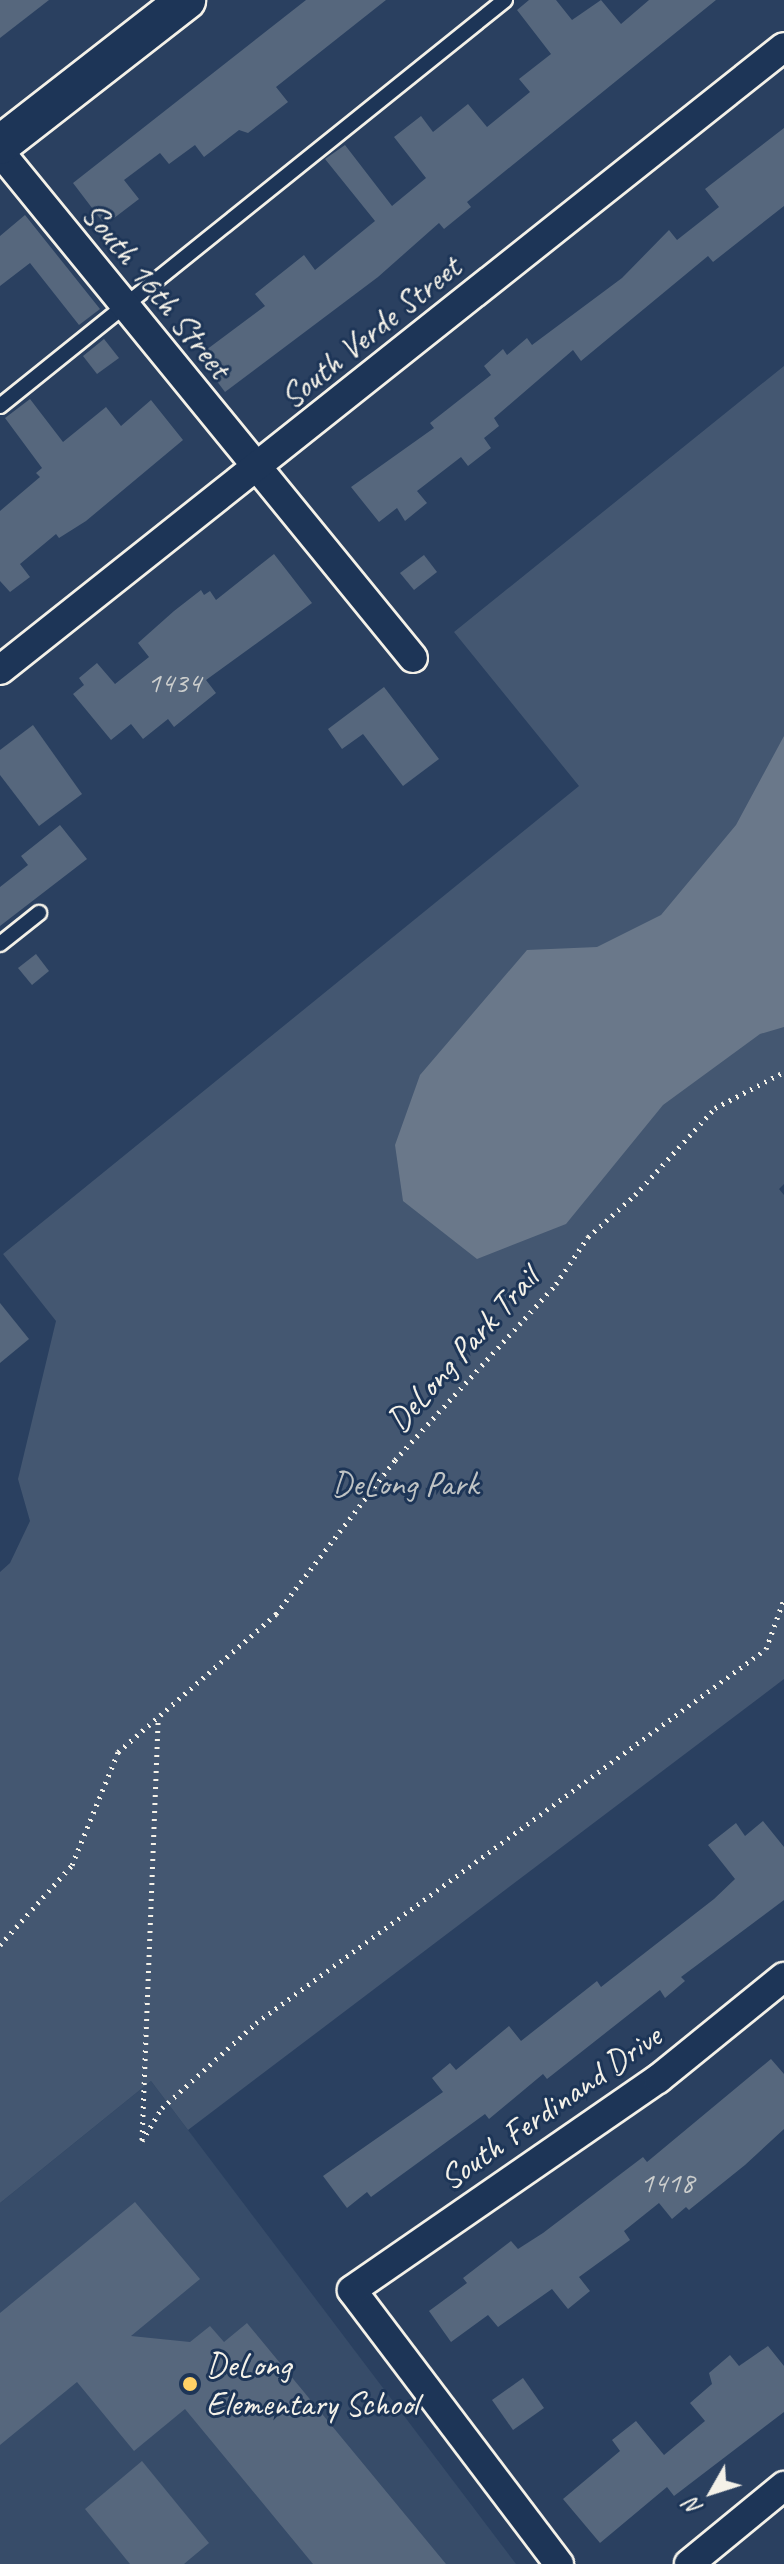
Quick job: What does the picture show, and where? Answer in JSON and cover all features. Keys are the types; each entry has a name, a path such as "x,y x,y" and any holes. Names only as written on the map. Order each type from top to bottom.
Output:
{"main road":[{"path":"0,145 186,0"}],"street":[{"name":"South Verde Street","path":"0,670 784,47"},
{"name":"South 16th Street","path":"0,152 123,307 413,658"},
{"name":"South Ferdinand Drive","path":"559,2564 352,2290 658,2079 784,1977"},
{"path":"689,2564 784,2486"}],"lane":[{"path":"0,406 505,0"},
{"path":"0,944 39,913"}],"path":[{"name":"DeLong Park Trail","path":"0,1945 72,1865 118,1752 158,1721 203,1673 232,1657 276,1614 395,1460 556,1284 588,1237 635,1195 715,1108 784,1072"},
{"path":"158,1721 142,2141 162,2108 256,2023 766,1649 784,1599"}],"shaded area":[{"path":"784,736 784,1027 760,1034 663,1105 566,1224 477,1259 403,1201 395,1145 420,1075 527,950 597,947 661,915 736,825"},
{"name":"DeLong Elementary School","path":"151,2081 516,2564 0,2564 0,2203"}],"green space":[{"name":"DeLong Park","path":"784,366 784,1184 779,1189 784,1195 784,1679 188,2130 151,2081 0,2203 0,1572 10,1563 30,1521 18,1479 56,1321 3,1254 579,786 454,632"}],"building":[{"path":"0,0 49,0 0,38"},
{"path":"306,0 386,0 276,87 288,102 248,133 239,130 204,157 195,145 169,164 160,153 124,180 139,199 105,225 73,183"},
{"path":"529,0 556,0 572,20 601,0 621,24 649,0 716,0 467,202 471,207 444,229 439,223 378,277 225,392 198,356 265,306 255,294 304,255 315,270 375,221 325,159 345,145 392,206 426,178 394,137 421,116 433,132 468,104 487,127 530,92 519,79 551,54 517,10"},
{"path":"784,128 784,206 713,262 708,256 581,361 573,350 494,418 499,426 484,438 491,448 468,466 461,457 417,491 427,503 405,521 397,508 379,522 351,487 434,428 430,423 491,375 484,366 503,349 507,355 527,338 532,345 622,278 669,230 677,240 719,207 705,189"},
{"path":"25,215 100,309 79,325 30,263 0,286 0,236"},
{"path":"104,339 119,358 97,374 83,356"},
{"path":"30,399 63,442 106,407 121,426 151,400 183,440 86,521 59,538 56,534 20,564 30,577 10,592 0,581 0,511 40,477 36,473 42,468 5,418"},
{"path":"274,554 312,603 206,680 216,693 174,727 168,719 143,739 131,724 111,740 73,694 84,685 79,678 97,663 115,684 149,657 138,643 174,611 201,590 204,595 210,591 216,600"},
{"path":"424,555 437,572 414,590 400,573"},
{"path":"384,687 439,759 403,786 363,734 342,749 328,729"},
{"path":"33,725 82,794 39,826 0,775 0,750"},
{"path":"60,825 87,859 0,926 0,887 28,865 21,856"},
{"path":"36,954 49,971 32,985 18,968"},
{"path":"0,1303 29,1339 0,1363"},
{"path":"763,1821 784,1847 784,1900 681,1977 685,1981 665,1998 660,1990 547,2079 543,2074 489,2119 485,2114 371,2197 367,2192 347,2208 323,2176 443,2092 432,2078 450,2063 456,2070 509,2026 521,2041 597,1981 601,1987 714,1899 735,1879 708,1845 736,1823 745,1836"},
{"path":"771,2059 784,2074 784,2129 745,2165 689,2210 686,2207 672,2219 659,2203 624,2231 630,2240 579,2277 590,2291 568,2309 552,2289 498,2327 488,2315 451,2342 429,2311 467,2283 463,2278 511,2241 518,2249 543,2233 643,2157 647,2162"},
{"path":"135,2202 200,2279 131,2336 190,2342 210,2326 224,2342 247,2323 446,2564 313,2564 185,2409 134,2451 77,2382 0,2445 0,2313"},
{"path":"768,2346 784,2366 784,2412 674,2496 667,2487 600,2543 563,2499 620,2451 612,2440 636,2421 664,2455 705,2421 690,2403 712,2384 709,2373 730,2355 739,2366"},
{"path":"523,2378 544,2408 513,2430 492,2400"},
{"path":"142,2461 209,2543 184,2564 130,2564 85,2509"}],"place":[{"name":"DeLong Elementary School","path":"190,2384"}]}
